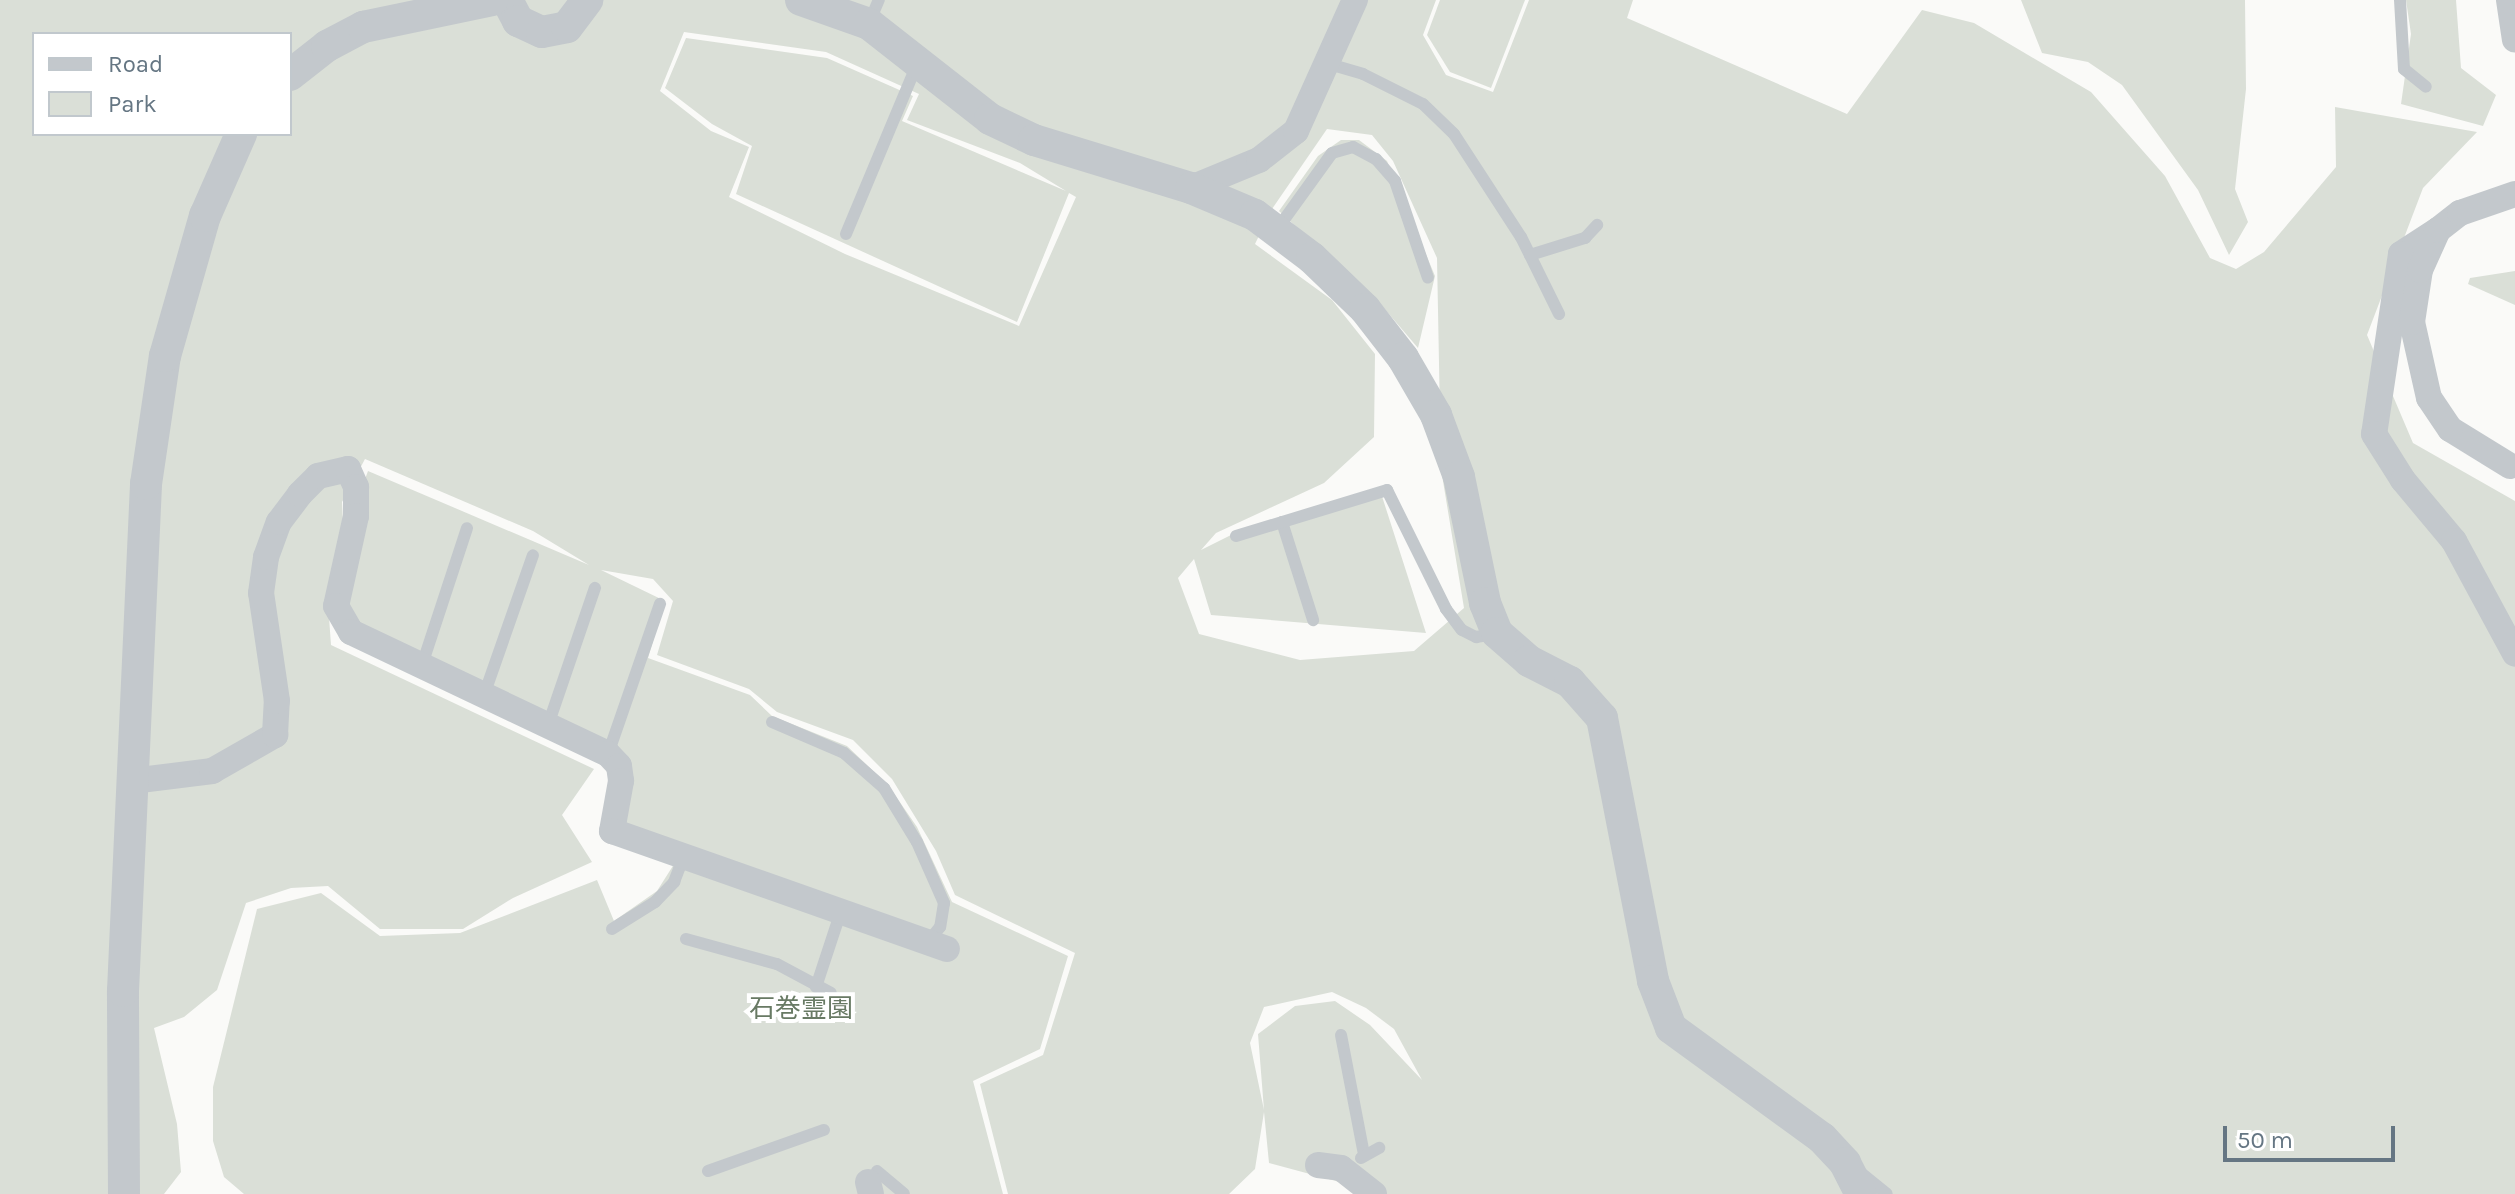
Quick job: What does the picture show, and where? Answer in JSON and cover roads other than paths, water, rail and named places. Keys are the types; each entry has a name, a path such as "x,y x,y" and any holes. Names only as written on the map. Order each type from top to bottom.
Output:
{"street":[{"path":"292,73 327,46 363,27 492,0"},
{"path":"507,0 518,21 542,32 567,27 587,0"},
{"path":"801,0 874,12 918,61 990,119 1034,140 1191,188 1255,215 1365,309 1403,358 1436,415 1459,477 1485,603 1497,633 1529,661 1570,682 1602,718 1653,981 1671,1028 1822,1138 1845,1163 1861,1194"},
{"path":"1191,188 1259,160 1296,131 1329,64 1355,0"},
{"path":"2509,0 2515,40"},
{"path":"124,1194 123,991 146,484 165,356 205,216 240,136"},
{"path":"2515,194 2460,213 2401,254 2374,434 2403,480 2454,541 2515,654"},
{"path":"2438,230 2420,270 2412,322 2418,366 2429,398 2450,429 2510,466"},
{"path":"132,781 212,771 275,735 277,701 261,593 266,557 279,522 318,476 348,469 356,487 356,516 337,590 340,620 351,632 608,754 619,766 621,781 612,831 937,945"},
{"path":"1318,1165 1356,1164 1374,1194"}],"lane":[{"path":"2400,0 2404,69 2426,87"},
{"path":"846,234 918,61"},
{"path":"1329,64 1363,74 1423,104 1454,134 1530,255 1559,314"},
{"path":"1276,231 1332,153 1353,147 1376,159 1395,181 1428,278"},
{"path":"1530,255 1585,238 1597,225"},
{"path":"1236,536 1387,490 1446,609 1462,630 1476,637 1497,633"},
{"path":"1282,522 1313,620"},
{"path":"422,665 467,528"},
{"path":"484,695 533,555"},
{"path":"548,725 595,588"},
{"path":"608,754 660,604"},
{"path":"772,722 844,753 884,788 917,842 944,903 937,945"},
{"path":"612,929 655,902 674,882 684,856"},
{"path":"816,987 841,911"},
{"path":"686,939 777,964 831,993"},
{"path":"1341,1035 1356,1164 1379,1148"},
{"path":"708,1171 824,1130"},
{"path":"1845,1163 1887,1194"},
{"path":"872,1182 904,1194"}],"park label":[{"name":"石巻霊園","path":"801,1009"}]}
